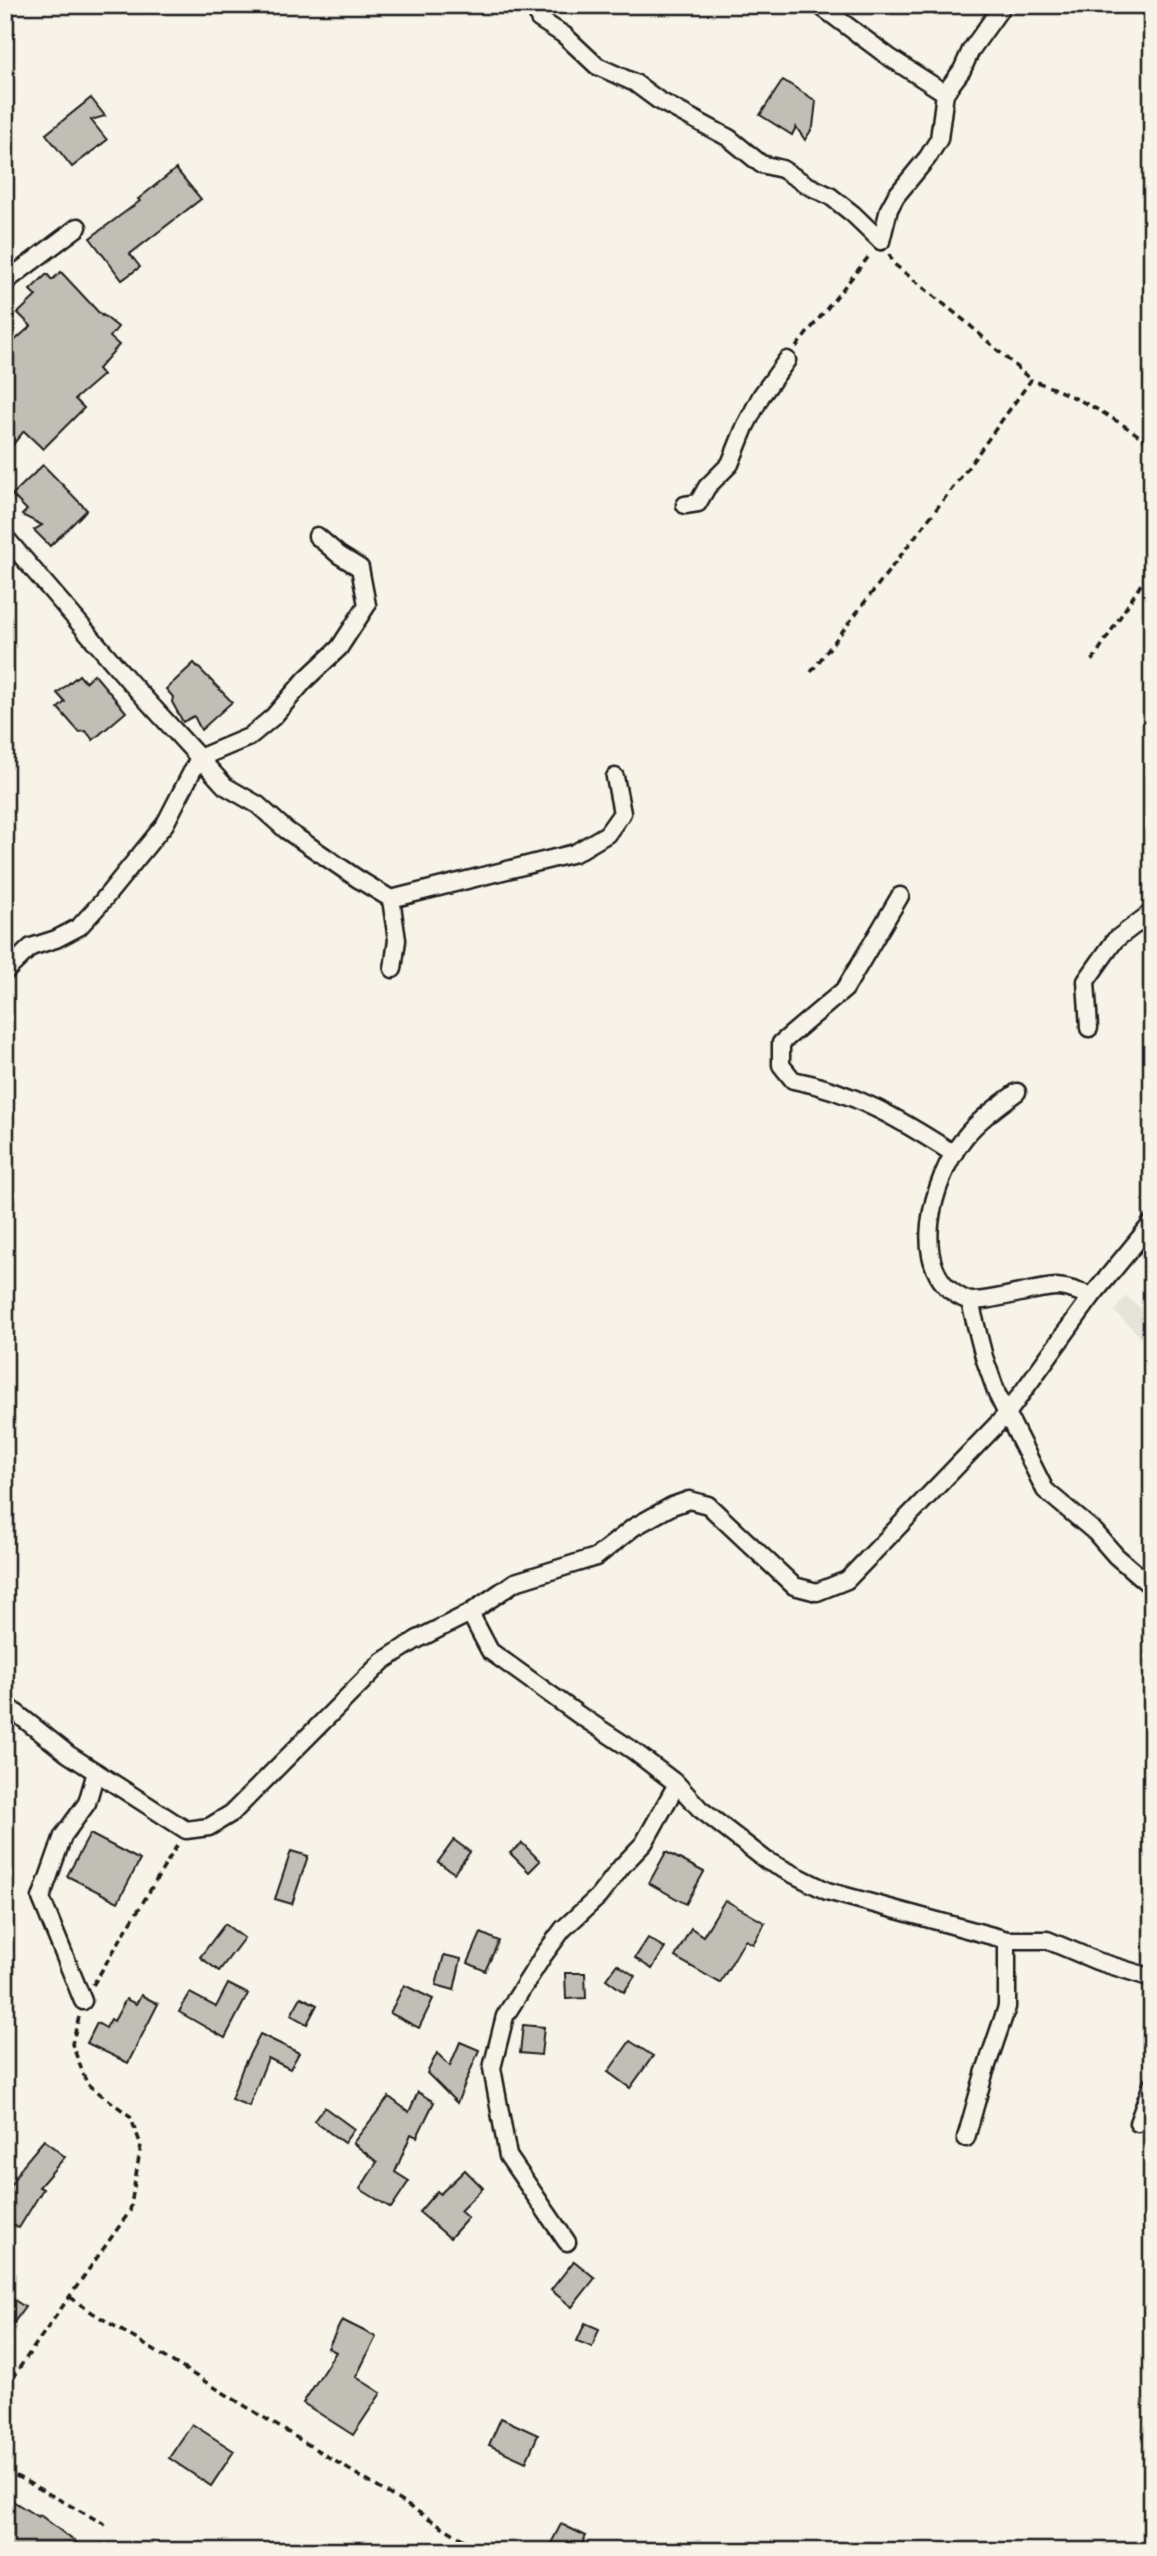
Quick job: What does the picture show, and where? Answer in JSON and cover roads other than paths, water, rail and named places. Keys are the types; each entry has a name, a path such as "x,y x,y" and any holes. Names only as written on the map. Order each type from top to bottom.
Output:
{"street":[{"path":"819,5 889,57 945,93"},
{"path":"539,19 564,35 597,66 635,83 658,100 729,138 761,164 782,169 830,196 881,241 889,209 896,196 939,139 945,93 1003,5"},
{"path":"5,282 78,227"},
{"path":"685,505 698,503 707,487 730,464 761,396 787,360"},
{"path":"5,972 31,947 56,939 79,927 164,824 199,758 249,737 273,717 306,679 340,648 367,605 360,568 339,555 317,536"},
{"path":"5,537 129,681 225,786 258,805 286,830 390,899 575,853 607,834 622,813 615,777"},
{"path":"900,896 845,989 780,1043 781,1065 793,1080 820,1085 882,1110 954,1154"},
{"path":"390,899 397,940 393,969"},
{"path":"1089,1028 1086,981 1115,940 1152,912"},
{"path":"1017,1092 965,1137 944,1172 932,1216 928,1246 934,1270 950,1291 970,1302 1058,1286 1092,1296"},
{"path":"5,1704 68,1754 186,1830 209,1827 232,1813 383,1661 416,1640 470,1614 515,1582 596,1558 634,1527 689,1500 708,1505 793,1586 817,1592 847,1580 1006,1415 1092,1296 1152,1223"},
{"path":"970,1302 984,1357 1006,1415 1045,1490 1095,1532 1116,1556 1152,1587"},
{"path":"470,1614 490,1651 579,1716 631,1749 677,1784 700,1809 766,1861 827,1891 1007,1940 1047,1940 1097,1961 1152,1978"},
{"path":"83,2001 41,1898 63,1836 88,1803 96,1772"},
{"path":"567,2242 508,2155 492,2068 505,2016 542,1956 644,1843 677,1784"},
{"path":"967,2138 984,2074 1007,2007 1007,1940"},
{"path":"1139,2123 1152,2085"}]}
